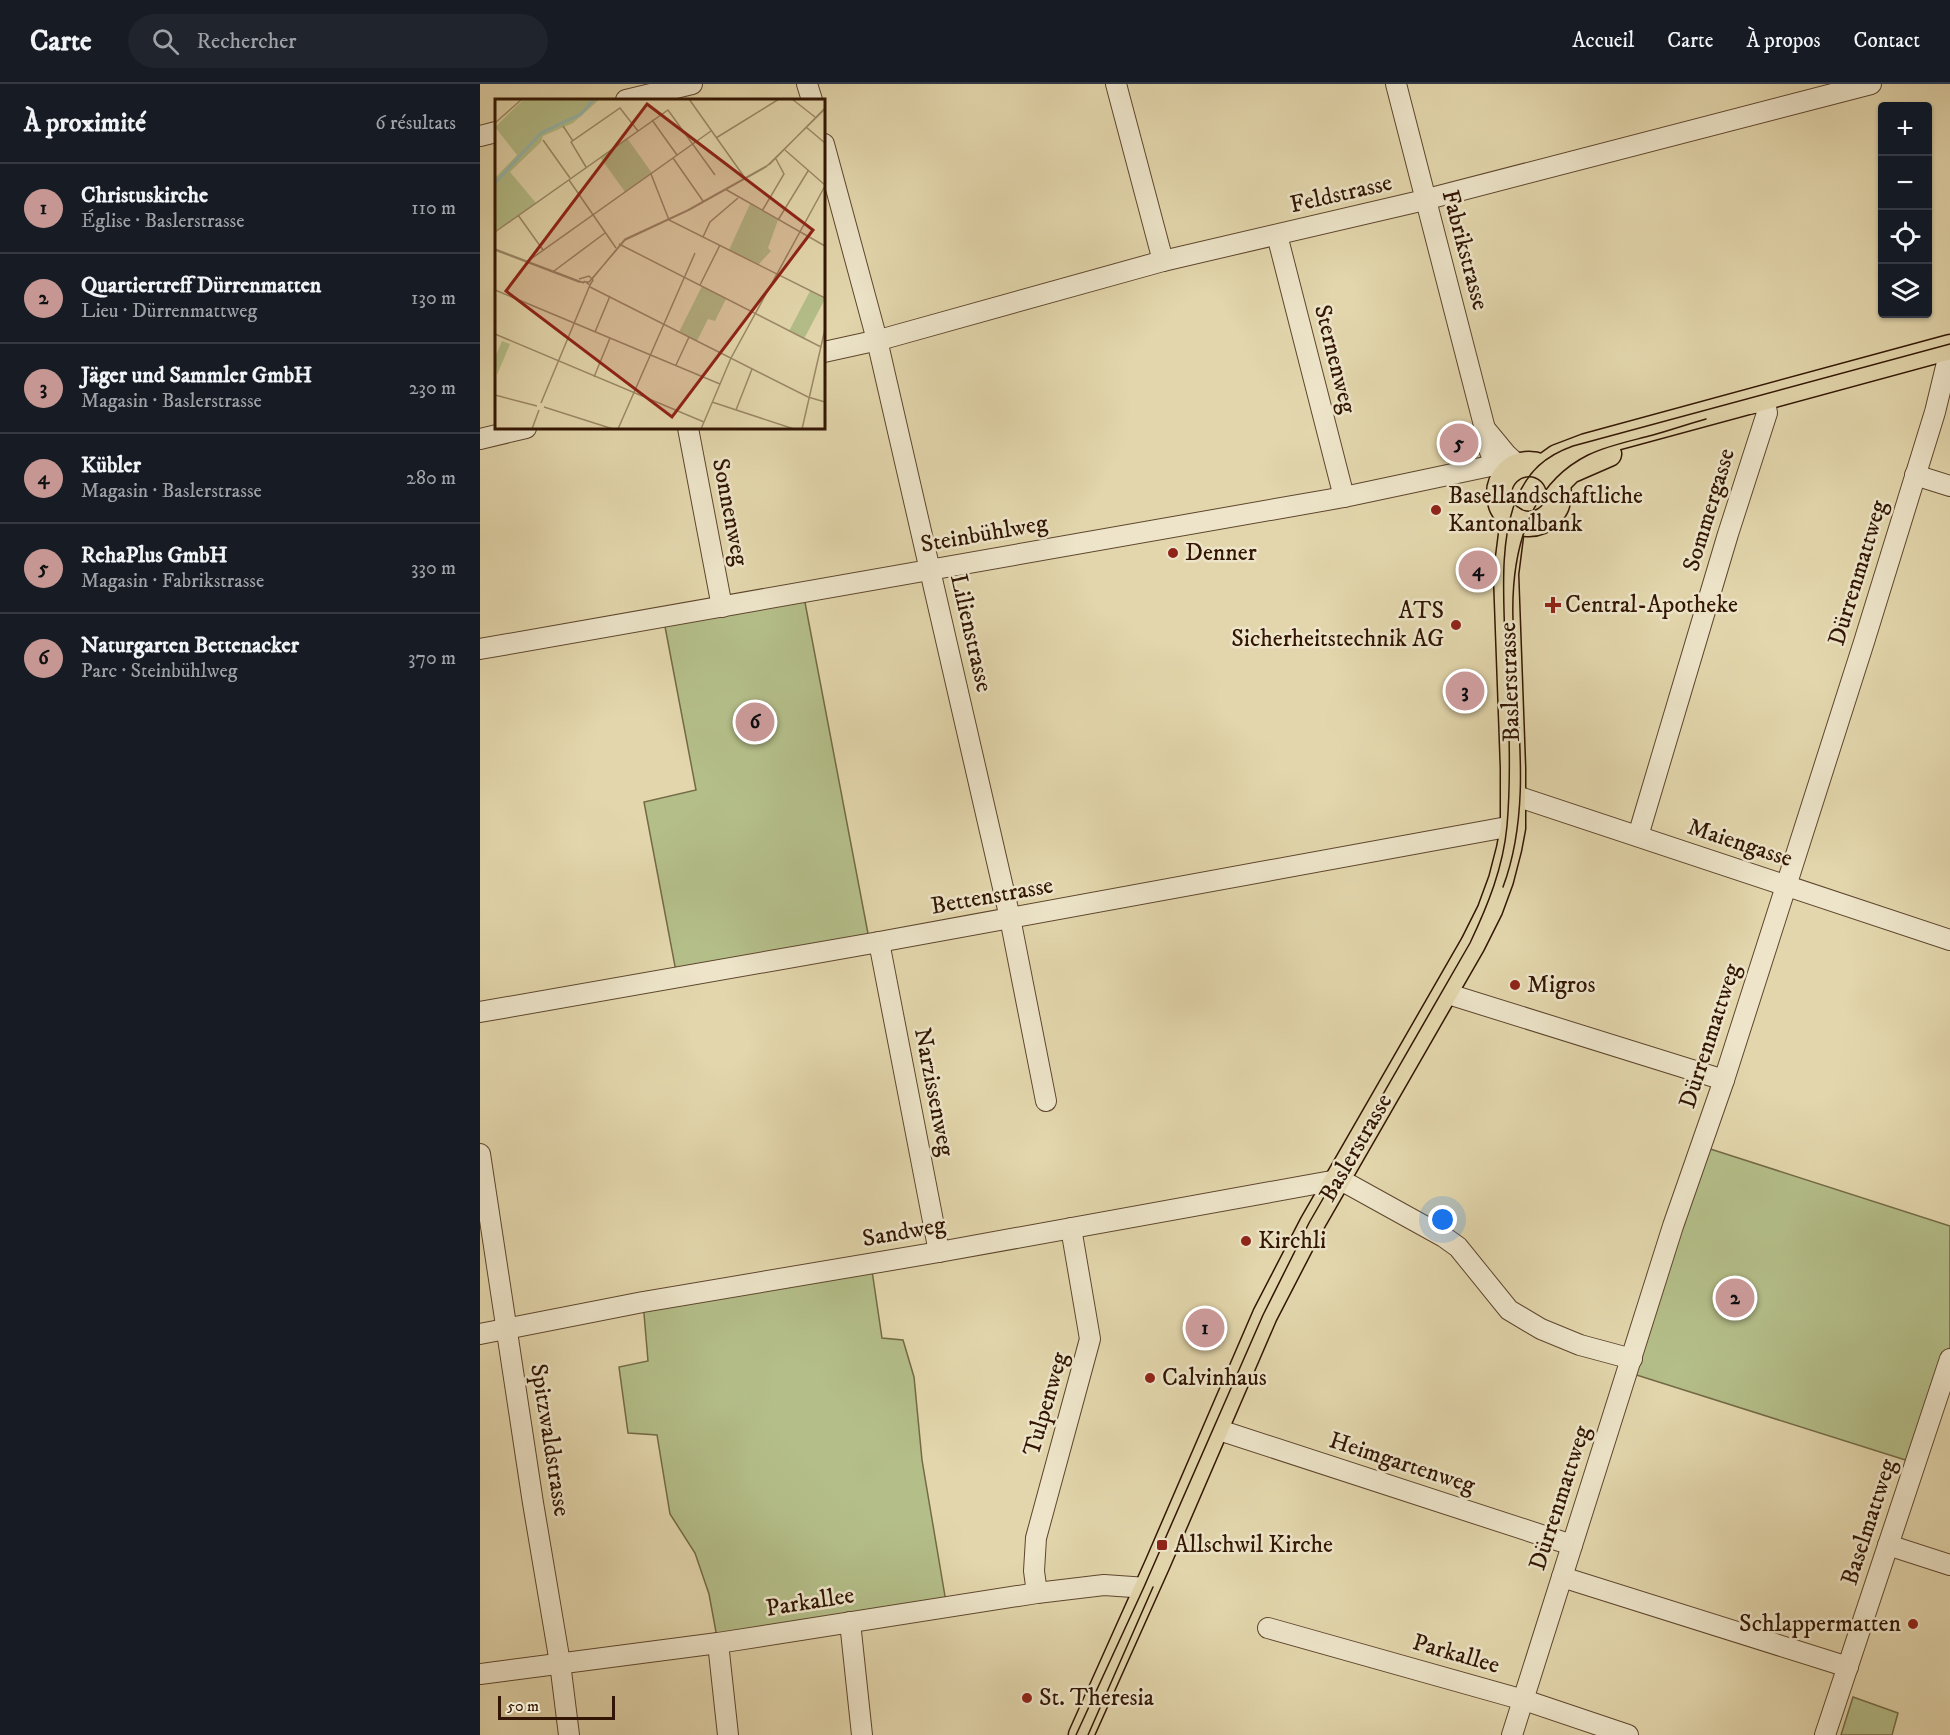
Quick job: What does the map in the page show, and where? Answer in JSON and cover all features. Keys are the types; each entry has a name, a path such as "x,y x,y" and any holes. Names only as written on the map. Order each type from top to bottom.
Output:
{"main road":[{"path":"1551,475 1533,464 1506,469 1500,485 1499,496 1502,506 1522,521 1546,519 1556,507 1559,499 1551,475 1557,457 1841,376 1950,349"},
{"name":"Baslerstrasse","path":"1081,1735 1265,1315 1337,1180 1445,993 1490,910 1501,880 1513,828 1508,609 1523,547 1522,521"}],"street":[{"path":"630,99 692,84"},
{"path":"807,84 812,99"},
{"path":"1116,84 1163,261"},
{"name":"Fabrikstrasse","path":"1396,84 1485,429 1504,452 1506,469"},
{"name":"Feldstrasse","path":"825,352 877,340 1163,261 1425,200 1871,84"},
{"path":"480,136 495,132"},
{"name":"Lilienstrasse","path":"825,148 877,340 1010,918 1046,1101"},
{"name":"Sternenweg","path":"1277,235 1344,496"},
{"name":"Dürrenmattweg","path":"1512,1735 1672,1226 1724,1080 1864,642 1935,412 1950,349"},
{"name":"Sommergasse","path":"1638,836 1728,534 1767,413 1765,401 1734,407"},
{"path":"480,439 522,429"},
{"name":"Sonnenweg","path":"688,429 722,607"},
{"name":"Steinbühlweg","path":"480,649 1506,469"},
{"path":"1915,475 1950,486"},
{"name":"Maiengasse","path":"1513,795 1950,940"},
{"name":"Bettenstrasse","path":"480,1012 879,942 1507,827 1513,828"},
{"name":"Narzissenweg","path":"879,942 939,1252"},
{"path":"1445,993 1724,1080"},
{"name":"Spitzwaldstrasse","path":"480,1154 533,1503 560,1663 569,1735"},
{"path":"1337,1180 1444,1237 1458,1247 1509,1310 1541,1329 1580,1346 1632,1359"},
{"name":"Sandweg","path":"480,1334 666,1298 939,1252 1337,1180"},
{"name":"Tulpenweg","path":"1037,1593 1034,1571 1036,1538 1090,1339 1071,1228"},
{"name":"Baselmattweg","path":"1826,1735 1950,1359"},
{"name":"Heimgartenweg","path":"1216,1429 1572,1545"},
{"path":"1888,1545 1950,1565"},
{"path":"1562,1577 1848,1667"},
{"name":"Parkallee","path":"480,1674 718,1643 1037,1593 1104,1585 1147,1588"},
{"path":"850,1622 862,1735"},
{"name":"Parkallee","path":"1268,1628 1524,1700 1629,1735"},
{"path":"718,1643 728,1735"}],"green space":[{"path":"803,592 870,944 677,977 644,802 696,790 663,616"},
{"path":"1701,1146 1950,1226 1950,1359 1915,1463 1627,1372"},
{"path":"871,1264 882,1338 903,1340 914,1377 922,1460 947,1608 718,1643 709,1594 695,1553 670,1514 657,1435 628,1433 619,1367 648,1361 643,1302"},
{"path":"1853,1697 1898,1713 1892,1735 1841,1735"}],"tram line":[{"path":"1076,1735 1144,1587 1263,1315 1309,1223 1470,943 1494,886 1505,842 1509,781 1504,608 1505,552 1511,516 1526,481 1546,460 1573,446 1950,344"},
{"path":"1513,620 1515,572 1526,525 1536,504 1550,485 1567,468 1588,455 1706,419"},
{"path":"1503,887 1512,858 1520,796 1514,641"},
{"path":"1088,1735 1153,1587"}],"place":[{"name":"RehaPlus GmbH","path":"1459,443"},
{"name":"Basellandschaftliche Kantonalbank","path":"1436,510"},
{"name":"Denner","path":"1173,553"},
{"name":"Kübler","path":"1478,570"},
{"name":"Central-Apotheke","path":"1553,605"},
{"name":"ATS Sicherheitstechnik AG","path":"1456,625"},
{"name":"Jäger und Sammler GmbH","path":"1465,691"},
{"name":"Naturgarten Bettenacker","path":"755,722"},
{"name":"Migros","path":"1515,985"},
{"name":"Kirchli","path":"1246,1241"},
{"name":"Quartiertreff Dürrenmatten","path":"1735,1298"},
{"name":"Christuskirche","path":"1205,1328"},
{"name":"Calvinhaus","path":"1150,1378"},
{"name":"Allschwil Kirche","path":"1162,1545"},
{"name":"Schlappermatten","path":"1913,1624"},
{"name":"St. Theresia","path":"1027,1698"}]}
